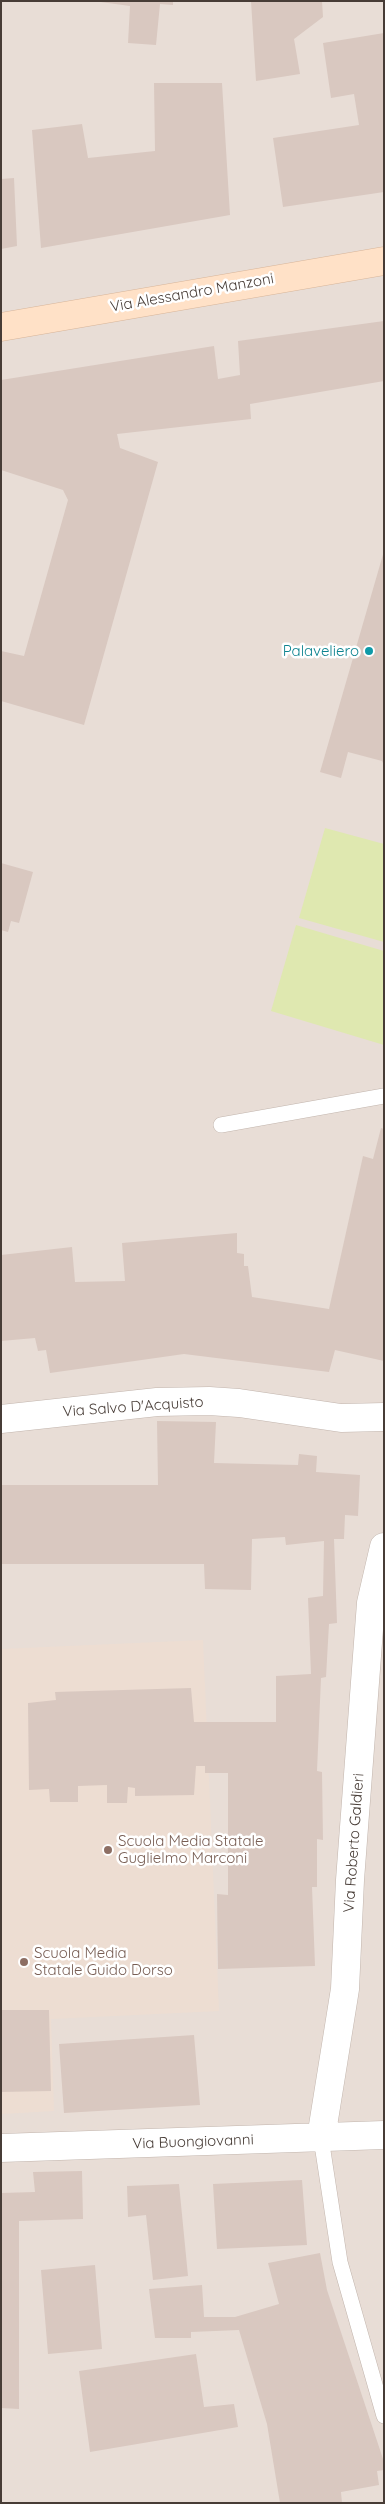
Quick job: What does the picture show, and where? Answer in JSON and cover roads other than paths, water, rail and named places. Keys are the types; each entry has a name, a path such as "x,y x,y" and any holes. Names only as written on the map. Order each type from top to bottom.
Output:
{"street":[{"name":"Via Alessandro Manzoni","path":"1,327 384,261"},
{"name":"Via Salvo D'Acquisto","path":"1,1418 157,1402 209,1401 239,1403 340,1418 384,1417"},
{"name":"Via Roberto Galdieri","path":"321,2138 345,1989 350,1880 371,1603 384,1547"},
{"name":"Via Buongiovanni","path":"1,2148 384,2135"}],"lane":[{"path":"221,1124 384,1096"},
{"path":"321,2138 340,2262 384,2416"}],"place":[{"name":"Palaveliero","path":"369,651"},
{"name":"Scuola Media Statale Guglielmo Marconi","path":"108,1850"},
{"name":"Scuola Media Statale Guido Dorso","path":"24,1962"}]}
